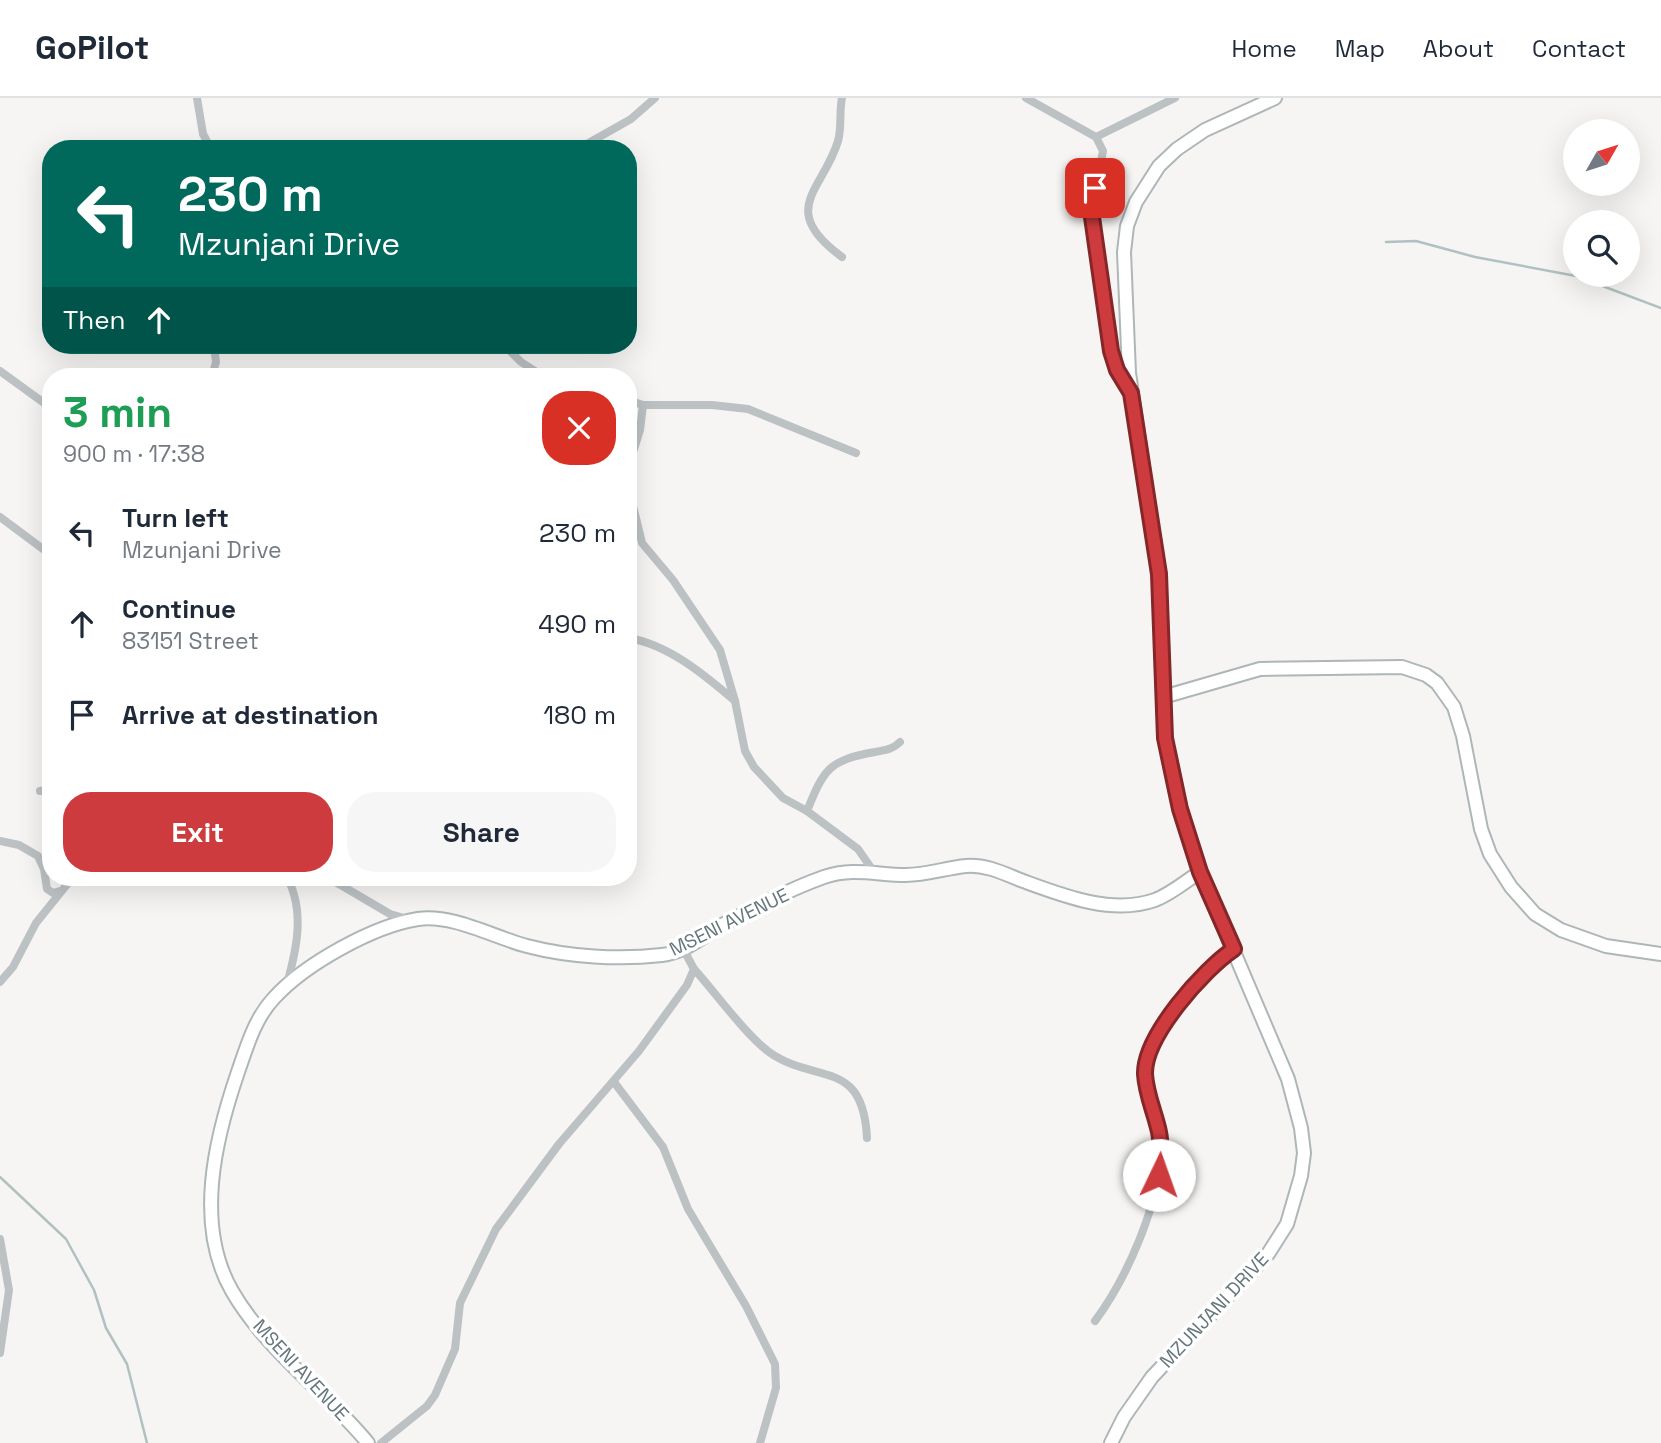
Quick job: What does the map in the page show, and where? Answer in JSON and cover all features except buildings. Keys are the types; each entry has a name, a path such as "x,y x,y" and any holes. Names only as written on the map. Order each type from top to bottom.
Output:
{"street":[{"path":"197,98 206,140"},
{"path":"594,140 631,119 655,98"},
{"path":"842,98 838,141 813,188 809,203 812,224 827,245 842,257"},
{"path":"1027,98 1096,137 1103,158 1095,188 1092,217 1100,282 1113,360 1131,393"},
{"path":"1096,137 1175,98"},
{"name":"MZUNJANI DRIVE","path":"1111,1443 1124,1417 1152,1377 1268,1254 1287,1224 1297,1193 1304,1153 1301,1128 1288,1079 1200,872 1180,809 1170,762 1163,696 1159,574 1131,393 1124,252 1128,226 1136,202 1159,166 1177,149 1205,130 1275,98"},
{"path":"513,354 530,368"},
{"path":"0,371 42,401"},
{"path":"637,403 721,405 748,409 856,453"},
{"path":"637,440 643,405"},
{"path":"0,517 42,548"},
{"path":"637,522 642,543 673,580 720,650 735,701 742,740 754,767 783,798 807,811 858,849 874,872"},
{"path":"637,640 699,670 735,701"},
{"path":"1163,696 1260,670 1402,667 1426,675 1437,682 1454,707 1464,736 1481,829 1490,854 1511,887 1535,914 1561,930 1606,946 1661,954"},
{"path":"807,811 820,778 828,767 840,761 890,749 900,742"},
{"path":"0,841 34,852 42,862"},
{"name":"MSENI AVENUE","path":"368,1443 347,1418 264,1335 243,1307 224,1273 215,1236 212,1184 219,1133 256,1023 273,998 327,958 395,924 412,920 445,921 529,947 567,953 666,955 823,877 849,870 909,875 968,866 985,867 1065,897 1090,903 1119,904 1153,901 1200,872"},
{"path":"46,886 52,893 61,890"},
{"path":"0,982 13,967 36,923 65,886"},
{"path":"286,987 298,928 296,901 290,886"},
{"path":"342,886 390,914 412,920"},
{"path":"688,945 687,956 694,968 749,1033 771,1053 832,1075 855,1091 863,1108 867,1138"},
{"path":"1095,1321 1119,1285 1147,1216 1159,1175 1160,1139 1145,1076 1149,1050 1194,985 1214,962 1234,949"},
{"path":"381,1443 431,1401 455,1349 460,1303 496,1229 559,1144 614,1082 679,998 694,968"},
{"path":"614,1082 663,1147 688,1209 752,1316 775,1364 776,1388 760,1443"},
{"path":"0,1239 9,1290 0,1353"}],"waterway":[{"path":"1386,242 1416,241 1475,257 1576,276 1661,308"},
{"path":"0,1177 66,1239 94,1290 106,1328 127,1364 147,1443"}],"route":[{"path":"1095,188 1093,229 1111,351 1117,370 1131,393 1159,574 1165,738 1180,809 1200,872 1234,949 1214,962 1204,973 1154,1039 1149,1050 1145,1076 1161,1146 1159,1175"}]}
